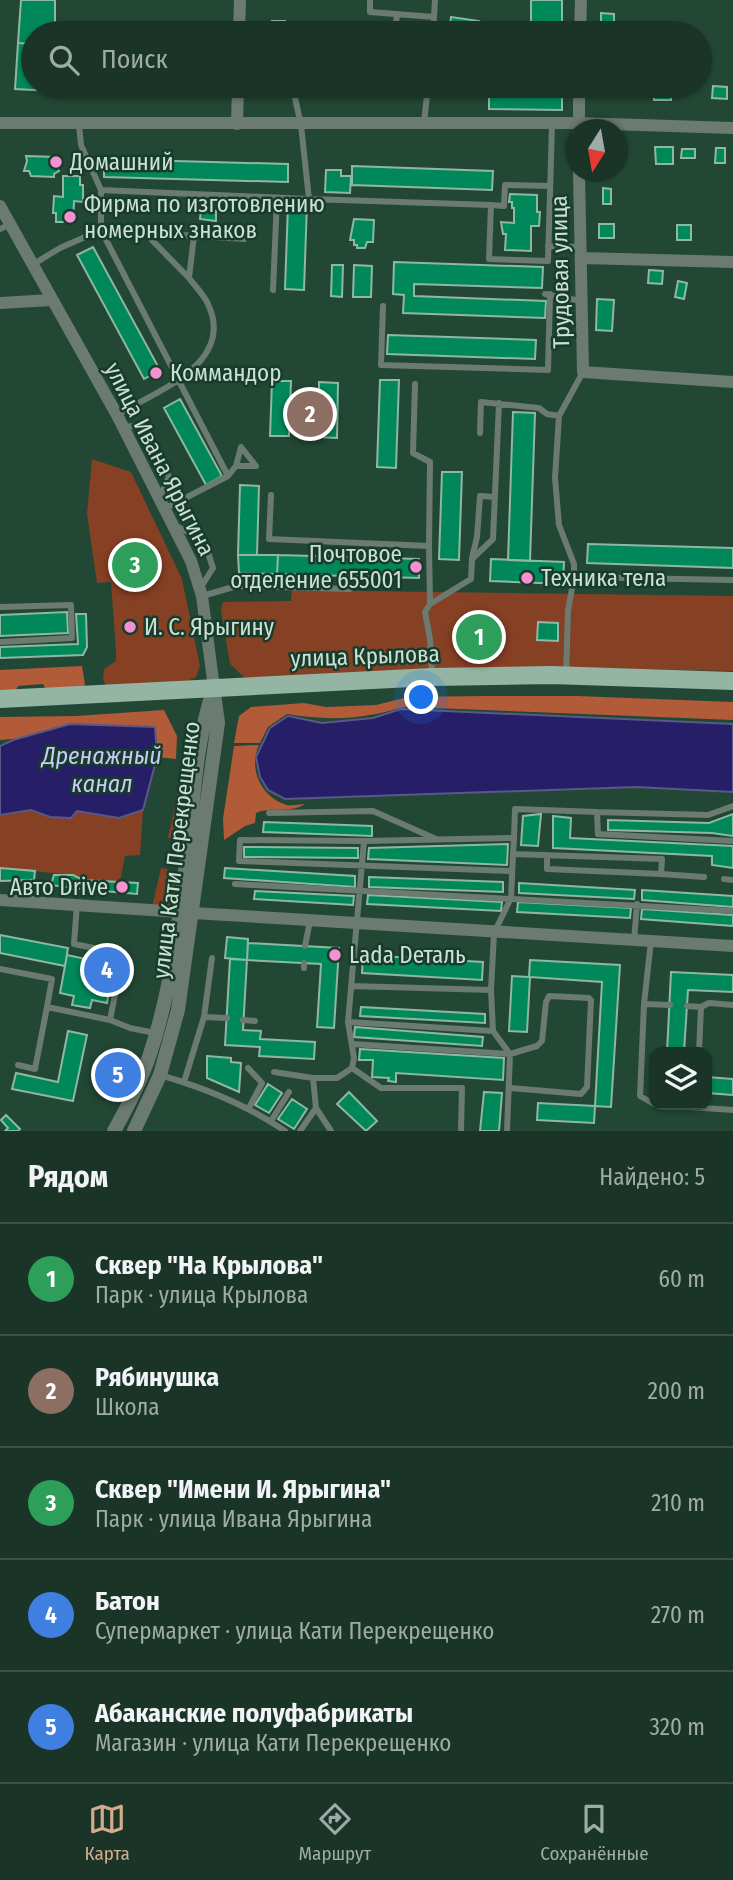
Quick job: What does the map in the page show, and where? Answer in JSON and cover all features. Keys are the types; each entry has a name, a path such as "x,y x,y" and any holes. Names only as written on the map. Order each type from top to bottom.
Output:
{"main road":[{"name":"улица Крылова","path":"0,699 432,677 566,675 733,681"}],"street":[{"path":"239,21 240,0"},
{"path":"580,21 581,0"},
{"path":"237,124 238,98"},
{"path":"579,98 579,119"},
{"path":"0,124 565,125"},
{"path":"628,127 733,128"},
{"name":"Трудовая улица","path":"579,182 583,372"},
{"name":"улица Ивана Ярыгина","path":"0,206 5,226 32,265 120,421 191,561 201,593 214,688"},
{"path":"582,252 733,261"},
{"path":"0,303 51,300"},
{"path":"583,372 733,382"},
{"name":"улица Кати Перекрещенко","path":"134,1131 160,1075 178,1010 202,721 214,688"},
{"path":"0,900 733,946"},
{"name":"улица Кати Перекрещенко","path":"114,1131 132,1098 157,1033 186,912"}],"lane":[{"path":"370,0 370,12 434,17"},
{"path":"434,21 435,0"},
{"path":"396,21 397,14"},
{"path":"295,98 302,125 309,199"},
{"path":"424,123 427,98"},
{"path":"491,205 489,259 548,261 552,124"},
{"path":"79,125 80,145 101,190 101,230 228,476"},
{"path":"101,190 505,206 505,185 550,186"},
{"path":"274,290 277,198"},
{"path":"32,265 60,248 101,230 244,239"},
{"path":"120,421 202,362 210,349 214,332 208,303 189,278 145,233"},
{"path":"189,278 194,236"},
{"path":"548,246 582,252"},
{"path":"383,306 381,365 548,370 548,294 582,301"},
{"path":"566,675 568,611 574,564 559,525 555,494 559,416 583,372"},
{"path":"415,384 413,453 430,462 430,604"},
{"path":"480,433 481,402 539,408 547,414 559,416"},
{"path":"472,559 494,539 499,403"},
{"path":"120,421 144,425 169,477 163,503"},
{"path":"163,503 228,476 236,467"},
{"path":"271,495 269,539 429,546"},
{"path":"432,677 425,612 430,604 471,579 480,496 495,496"},
{"path":"174,525 204,540 213,568 201,593"},
{"path":"574,577 733,580"},
{"path":"201,593 237,586 350,589"},
{"path":"0,607 71,605 72,638 0,642"},
{"path":"507,1131 510,1054 493,1031 491,990 494,933 510,898 515,809 708,815 733,806"},
{"path":"269,813 373,811 438,840"},
{"path":"597,812 598,834 733,841"},
{"path":"512,871 239,861 240,840 514,838"},
{"path":"274,1072 313,1078 337,1078 352,1068 354,1058 348,1022 364,841"},
{"path":"513,854 662,859 661,874"},
{"path":"547,855 547,869 704,877"},
{"path":"724,879 733,880"},
{"path":"235,884 733,911"},
{"path":"77,903 74,944 122,954 110,1020"},
{"path":"634,940 637,904"},
{"path":"305,946 310,921"},
{"path":"649,1101 640,1096 644,1004 651,941"},
{"path":"184,1082 204,1017 212,958"},
{"path":"0,969 52,979 35,1069 18,1065"},
{"path":"351,986 491,990"},
{"path":"352,1044 510,1054 537,1046 541,1041 549,996 586,997 591,1000 587,1087 584,1091 581,1094 510,1088"},
{"path":"687,1006 701,1007 709,1003 733,1005"},
{"path":"644,1004 670,1005"},
{"path":"47,1007 157,1033"},
{"path":"699,1047 701,1007"},
{"path":"204,1017 227,1018"},
{"path":"243,1020 255,1021"},
{"path":"348,1022 493,1031"},
{"path":"248,1068 262,1083 249,1108"},
{"path":"352,1068 381,1088 461,1088 461,1131"},
{"path":"160,1075 249,1108 285,1131"},
{"path":"313,1078 316,1108 331,1131"},
{"path":"271,1121 289,1093"},
{"path":"712,1107 733,1110"},
{"path":"300,1131 316,1108"}],"shaded area":[{"path":"92,459 131,472 182,579 200,666 196,677 187,681 106,686 103,679 104,669 116,661 116,651 111,582 97,583 87,514"},
{"path":"292,590 733,596 733,671 576,668 246,679 230,664 221,610 223,602 291,601"},
{"path":"82,666 85,684 82,690 47,691 43,684 18,686 15,692 0,695 0,670"},
{"path":"577,696 733,702 733,720 408,707 342,718 287,714 268,727 260,743 234,743 239,716 251,707 304,703 326,707 376,705 408,697"},
{"path":"164,710 177,736 176,759 157,757 155,727 0,740 0,717 76,716"},
{"path":"190,722 198,723 186,813 175,819 172,839 168,837 182,775"},
{"path":"259,745 256,772 264,789 270,796 287,805 305,804 293,809 256,813 255,823 245,826 224,840 223,819 234,746"},
{"path":"31,810 50,817 77,811 119,818 143,810 140,855 125,856 120,881 83,880 73,875 0,868 0,815"},
{"path":"161,868 168,869 168,877 175,885 174,902 168,906 152,907"}],"water":[{"path":"401,709 733,724 733,792 636,787 285,799 268,790 260,777 256,757 270,728 288,716 322,723 373,718"},
{"name":"Дренажный канал","path":"70,724 155,727 157,757 143,810 119,818 77,811 71,818 50,817 31,810 0,815 0,746"}],"building":[{"path":"21,0 55,0 55,21 21,21 21,43 18,43"},
{"path":"531,0 562,0 562,21 531,21"},
{"path":"601,13 614,14 614,21 601,21"},
{"path":"451,17 479,21 450,21"},
{"path":"18,43 21,43 21,89 15,89"},
{"path":"713,86 727,87 727,99 712,98"},
{"path":"489,98 562,98 562,110 489,109"},
{"path":"654,98 671,98 671,100"},
{"path":"655,147 673,147 673,164 656,164"},
{"path":"716,148 725,148 725,163 715,163"},
{"path":"682,149 695,149 695,158 681,158"},
{"path":"26,156 58,157 63,163 57,168 59,171 54,177 31,176 29,171 24,171"},
{"path":"104,159 288,164 288,182 104,177"},
{"path":"352,166 493,171 492,190 352,185"},
{"path":"326,170 341,170 341,176 351,176 350,193 325,192"},
{"path":"63,176 80,176 80,185 83,185 83,202 74,201 73,222 56,222 56,213 53,213 54,196 63,197"},
{"path":"603,188 611,189 611,204 603,204"},
{"path":"510,194 537,195 539,226 531,226 531,251 505,250 506,234 503,234 501,222 514,223"},
{"path":"288,204 307,204 304,290 285,289"},
{"path":"201,210 216,211 216,221 200,219"},
{"path":"354,219 374,220 373,242 367,242 365,248 357,248 354,240 350,240"},
{"path":"599,224 614,224 614,238 599,238"},
{"path":"677,225 691,225 691,240 677,240"},
{"path":"93,247 160,370 144,379 77,255"},
{"path":"394,262 543,267 542,288 414,284 414,296 546,301 545,318 403,313 404,295 393,294"},
{"path":"332,265 343,265 342,297 331,296"},
{"path":"354,265 372,266 371,297 353,297"},
{"path":"649,270 663,271 662,284 648,283"},
{"path":"678,281 687,283 684,299 675,297"},
{"path":"597,299 614,300 612,331 596,330"},
{"path":"388,335 536,340 535,359 387,354"},
{"path":"380,380 399,380 396,468 377,467"},
{"path":"272,381 291,381 290,408 319,409 319,382 338,383 337,438 317,437 318,418 289,417 289,436 270,436"},
{"path":"180,399 222,476 206,485 164,408"},
{"path":"513,412 535,413 530,561 508,560"},
{"path":"442,472 462,472 459,560 439,559"},
{"path":"240,485 259,486 257,555 238,555"},
{"path":"588,544 733,548 733,568 587,563"},
{"path":"238,555 278,555 277,574 239,573"},
{"path":"278,555 419,559 419,578 277,574"},
{"path":"491,559 564,562 563,584 490,581"},
{"path":"67,612 68,633 0,636 0,615"},
{"path":"76,614 86,614 87,647 83,655 0,658 0,647 78,644"},
{"path":"538,622 558,623 558,641 537,640"},
{"path":"541,814 538,846 521,845 523,816"},
{"path":"733,814 733,836 608,830 608,820 709,823"},
{"path":"553,816 571,818 570,838 733,846 733,868 712,865 712,856 553,848"},
{"path":"264,822 372,826 372,836 263,832"},
{"path":"508,844 507,865 368,859 369,848"},
{"path":"244,847 358,848 358,858 244,857"},
{"path":"0,868 35,871 34,880 0,881"},
{"path":"225,868 355,876 355,887 224,878"},
{"path":"54,875 73,875 83,880 138,883 137,894 51,885"},
{"path":"369,877 503,882 503,892 369,887"},
{"path":"519,883 635,890 634,899 519,893"},
{"path":"642,890 733,896 733,907 642,900"},
{"path":"255,891 354,896 353,905 254,899"},
{"path":"368,895 502,902 501,911 367,904"},
{"path":"518,902 631,908 630,918 517,912"},
{"path":"642,909 733,915 733,926 641,919"},
{"path":"0,935 68,948 65,966 0,953"},
{"path":"227,937 248,939 247,960 225,958"},
{"path":"248,943 339,948 334,1028 317,1027 321,964 247,960"},
{"path":"67,955 114,965 107,1003 92,1000 90,1008 72,1005 74,996 60,993"},
{"path":"363,955 483,962 482,980 362,973"},
{"path":"230,959 247,960 243,1030 261,1031 260,1039 315,1042 314,1059 259,1056 260,1047 225,1045"},
{"path":"530,960 620,965 611,1107 595,1106 602,982 530,977 527,1032 509,1031 512,976 529,977"},
{"path":"671,972 733,975 733,992 688,990 684,1047 667,1047"},
{"path":"361,1007 485,1014 485,1023 360,1016"},
{"path":"355,1027 483,1037 482,1046 354,1037"},
{"path":"68,1031 87,1035 73,1101 12,1089 16,1073 58,1082"},
{"path":"360,1049 504,1058 503,1080 396,1073 396,1082 388,1081 389,1078 372,1077 373,1060 359,1060"},
{"path":"207,1056 231,1058 231,1062 241,1063 239,1092 207,1078"},
{"path":"712,1077 733,1079 733,1095 712,1093"},
{"path":"268,1084 282,1093 269,1113 255,1105"},
{"path":"349,1092 377,1121 366,1131 337,1104"},
{"path":"484,1092 502,1093 499,1131 480,1131"},
{"path":"292,1099 307,1109 294,1129 278,1119"},
{"path":"538,1103 595,1106 594,1123 537,1120"},
{"path":"6,1115 20,1129 18,1131 5,1131 8,1128 1,1120"}],"place":[{"name":"Домашний","path":"56,162"},
{"name":"Фирма по изготовлению номерных знаков","path":"70,217"},
{"name":"Коммандор","path":"156,373"},
{"name":"Рябинушка","path":"310,414"},
{"name":"Сквер \"Имени И. Ярыгина\"","path":"135,565"},
{"name":"Почтовое отделение 655001","path":"416,567"},
{"name":"Техника тела","path":"527,578"},
{"name":"И. С. Ярыгину","path":"130,627"},
{"name":"Сквер \"На Крылова\"","path":"479,637"},
{"name":"Авто Drive","path":"122,887"},
{"name":"Lada Dеталь","path":"335,955"},
{"name":"Батон","path":"107,970"},
{"name":"Абаканские полуфабрикаты","path":"118,1075"}]}
